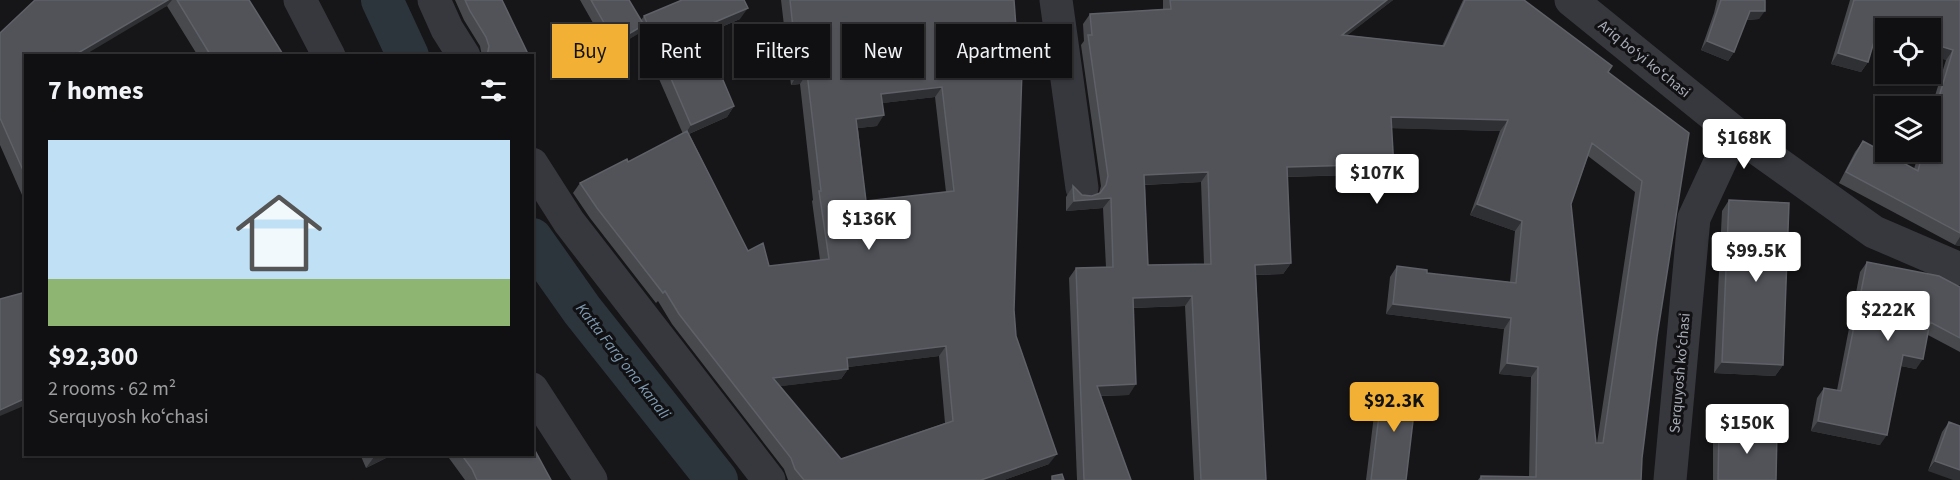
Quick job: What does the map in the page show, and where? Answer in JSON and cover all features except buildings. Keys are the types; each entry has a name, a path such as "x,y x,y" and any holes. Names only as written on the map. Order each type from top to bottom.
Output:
{"street":[{"path":"300,0 327,54"},
{"path":"434,0 447,29 463,54"},
{"path":"1056,0 1082,188"},
{"name":"Ariq boʻyi koʻchasi","path":"1571,0 1734,132 1874,232 1960,269"},
{"name":"Serquyosh koʻchasi","path":"1670,480 1694,218 1734,132"},
{"path":"534,167 570,222 769,480"},
{"path":"534,392 591,480"}],"waterway":[{"name":"Katta Farg'ona kanali","path":"382,0 407,54"},
{"name":"Katta Farg'ona kanali","path":"534,242 582,310 717,480"}]}
